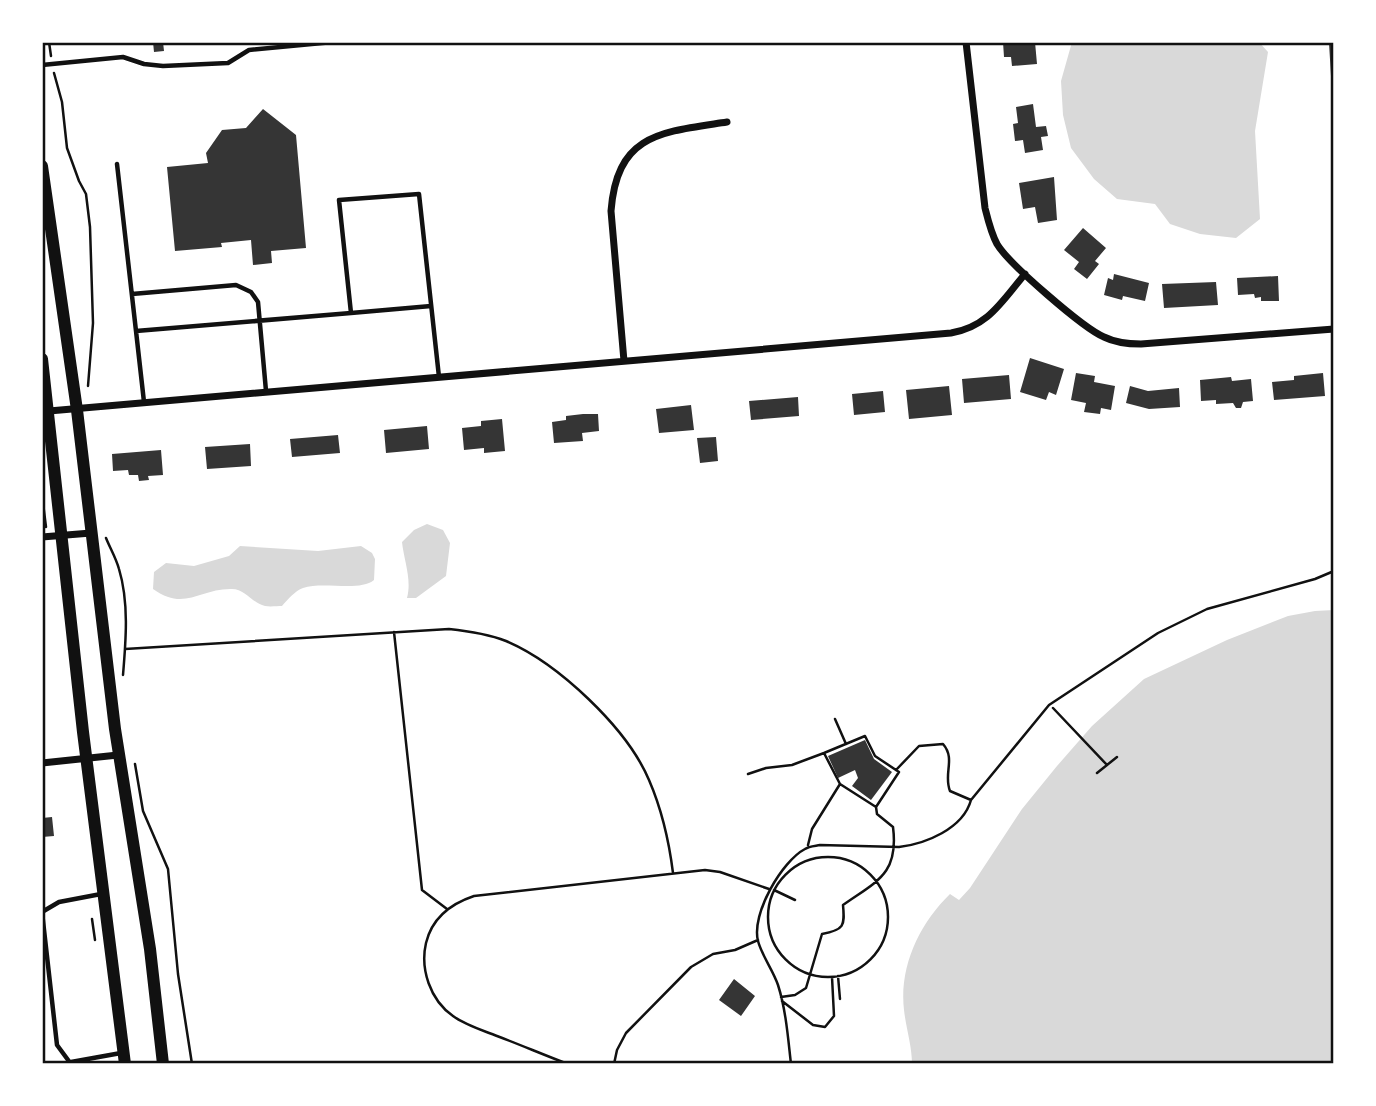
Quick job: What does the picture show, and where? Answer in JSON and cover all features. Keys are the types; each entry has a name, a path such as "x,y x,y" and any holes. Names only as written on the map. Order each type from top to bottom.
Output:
{"main road":[{"path":"42,166 83,409 91,533 118,755 150,949 163,1064"},
{"path":"42,359 86,757 124,1058"}],"street":[{"path":"965,42 989,227 1009,260 1087,327 1103,337 1122,343 1141,344 1333,329"},
{"path":"624,361 611,211 612,190 618,171 646,141 664,132 727,122"},
{"path":"49,411 967,330 983,322 1025,274"},
{"path":"42,537 91,533"},
{"path":"42,763 118,755"}],"lane":[{"path":"42,65 124,57 144,64 163,66 228,63 249,50 333,42"},
{"path":"117,164 144,402"},
{"path":"351,313 339,200 419,194 439,377"},
{"path":"131,294 236,285 251,292 258,302 261,320 266,391"},
{"path":"136,331 431,306"},
{"path":"104,894 59,902 42,912 57,1045 71,1063 124,1058"}],"path":[{"path":"49,42 51,65 62,102 67,148 86,194 90,227 93,323 83,409"},
{"path":"1333,329 1334,355"},
{"path":"106,537 119,569 125,604 123,676"},
{"path":"791,1064 781,997 774,973 758,940 758,925 772,890 792,859 807,847 847,844 911,846 932,839 959,819 971,804 971,800 1049,705 1158,633 1207,609 1315,579 1334,571"},
{"path":"125,649 394,632 470,631 506,641 556,672 610,719 638,758 649,779 666,831 673,873"},
{"path":"394,632 422,890 447,909"},
{"path":"1053,708 1107,765"},
{"path":"835,719 846,744"},
{"path":"748,774 774,766 792,765 865,736 875,756 899,772 876,807 877,814 893,827 895,847 892,861 876,882 843,905 845,920 841,927 833,933 822,934 808,986 801,993 781,997"},
{"path":"896,770 919,746 943,744 950,751 946,782 950,791 971,800"},
{"path":"824,753 840,784 876,807"},
{"path":"1097,774 1117,757"},
{"path":"135,763 144,811 168,869 178,974 192,1064"},
{"path":"807,847 812,829 840,784"},
{"path":"822,858 848,861 864,870 876,882 887,907 887,925 882,943 865,964 838,976 812,975 789,963 772,938 768,916 772,890 797,866 822,858"},
{"path":"568,1064 468,1025 452,1016 436,998 426,975 424,958 429,933 447,909 474,896 705,870 720,872 795,900"},
{"path":"614,1064 617,1050 626,1032 691,967 713,954 735,950 758,940"},
{"path":"838,976 840,999"},
{"path":"782,1002 813,1025 825,1027 834,1016 832,977"}],"shaded area":[{"path":"1072,42 1259,42 1268,52 1255,131 1260,219 1236,238 1200,234 1170,224 1155,204 1117,199 1094,179 1071,148 1063,115 1061,81"},
{"path":"427,524 443,530 450,543 446,576 416,598 407,598 408,577 402,542 414,530"},
{"path":"240,546 318,551 361,546 372,553 375,559 374,580 360,585 303,588 282,606 265,606 232,589 174,599 153,589 154,572 166,563 194,566 229,556"},
{"path":"1334,610 1334,1064 912,1064 903,994 908,962 921,933 950,894 959,900 970,888 1022,809 1092,726 1144,679 1227,640 1288,616"}],"building":[{"path":"153,42 163,42 164,51 154,52"},
{"path":"1003,42 1035,42 1037,64 1012,66 1011,57 1004,57"},
{"path":"1329,43 1334,43 1334,75 1331,76"},
{"path":"1033,104 1036,127 1046,126 1048,136 1041,137 1043,150 1025,153 1023,140 1015,141 1013,124 1018,123 1016,107"},
{"path":"263,109 296,135 306,248 271,251 272,263 253,265 251,240 221,243 222,247 175,251 167,167 208,163 206,153 222,130 246,128"},
{"path":"1054,177 1057,220 1038,223 1035,207 1023,209 1019,183"},
{"path":"1083,228 1106,248 1095,261 1099,264 1087,279 1074,269 1079,262 1064,250"},
{"path":"1114,274 1149,283 1145,301 1123,296 1122,300 1104,295 1108,278 1113,280"},
{"path":"1278,276 1279,301 1261,301 1261,297 1255,298 1254,294 1238,295 1237,278"},
{"path":"1216,282 1218,305 1164,308 1162,284"},
{"path":"1030,358 1064,369 1056,395 1049,392 1046,400 1020,392"},
{"path":"1076,373 1095,376 1094,382 1115,386 1111,410 1101,408 1100,414 1084,412 1086,403 1071,400"},
{"path":"1323,373 1325,396 1274,400 1272,382"},
{"path":"1009,375 1011,399 964,403 962,379"},
{"path":"1231,377 1232,381 1251,379 1253,401 1243,402 1241,408 1236,408 1233,403 1201,401 1200,380"},
{"path":"949,386 952,415 909,419 906,390"},
{"path":"1130,386 1148,391 1179,388 1180,407 1149,409 1126,403"},
{"path":"883,391 885,412 854,415 852,394"},
{"path":"798,397 799,416 751,420 749,401"},
{"path":"691,405 694,430 659,433 656,409"},
{"path":"598,414 599,431 582,433 583,441 554,443 552,422 566,420 566,416"},
{"path":"502,419 505,451 484,453 484,448 464,450 462,428 481,426 481,421"},
{"path":"427,426 429,449 386,453 384,430"},
{"path":"338,435 340,453 292,457 290,439"},
{"path":"716,437 718,461 700,463 697,438"},
{"path":"250,444 251,466 207,469 205,447"},
{"path":"161,450 163,475 148,476 149,480 139,481 138,475 129,475 128,470 113,471 112,454"},
{"path":"865,740 874,759 892,772 871,800 852,786 858,778 855,770 838,778 828,756"},
{"path":"52,817 54,836 42,837 42,818"},
{"path":"734,979 755,996 741,1016 719,1000"}]}
